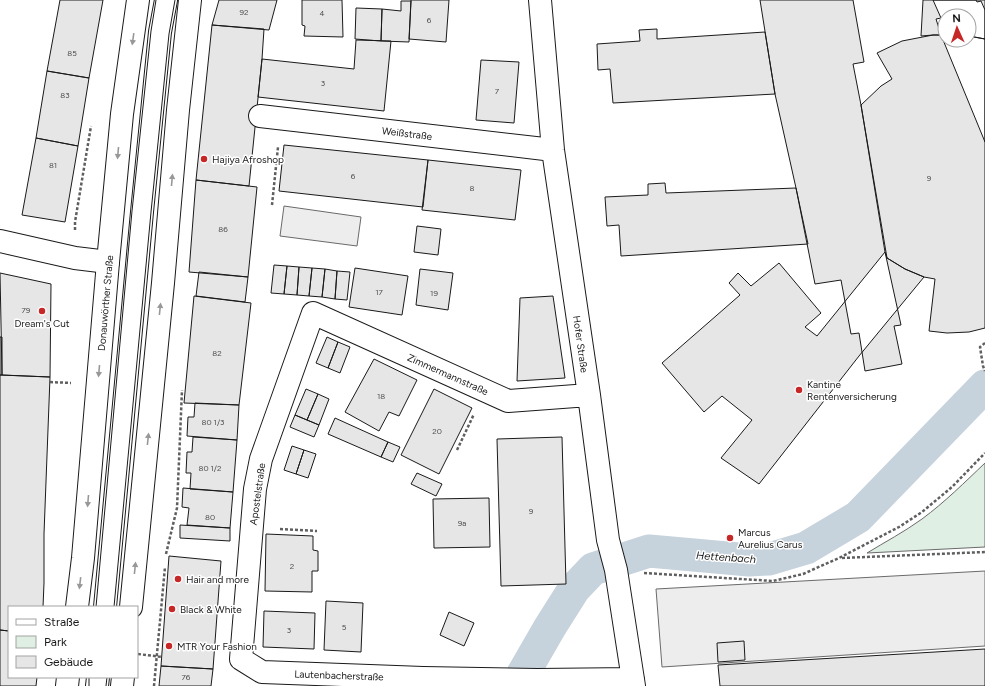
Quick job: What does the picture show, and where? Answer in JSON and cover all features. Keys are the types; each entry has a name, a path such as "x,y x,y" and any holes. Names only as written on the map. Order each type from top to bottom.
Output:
{"street":[{"name":"Donauwörther Straße","path":"77,606 83,558 122,114 138,0"},
{"path":"105,606 160,32 166,0"},
{"path":"131,606 163,283 177,118 190,0"},
{"name":"Hofer Straße","path":"540,0 553,150 589,395 608,540 616,570 634,683"},
{"name":"Weißstraße","path":"271,117 553,150"},
{"path":"0,241 75,258 108,262"},
{"name":"Zimmermannstraße","path":"313,313 508,401 589,395"},
{"name":"Apostelstraße","path":"241,659 251,528 255,489 261,459 313,313"},
{"name":"Lautenbacherstraße","path":"241,659 262,672 423,678 634,683"}],"path":[{"path":"271,117 272,205"},
{"path":"985,344 980,347 985,370"},
{"path":"50,382 78,383"},
{"path":"457,450 485,390"},
{"path":"616,570 773,581 803,574 899,528 922,512 952,487 985,453"},
{"path":"251,528 317,531"},
{"path":"839,558 985,552"},
{"path":"138,654 162,657"}],"green space":[{"path":"985,463 985,547 867,553 922,519 947,499"}],"shaded area":[{"path":"284,206 361,217 357,246 280,236"},
{"path":"985,571 985,646 662,667 656,589"}],"building":[{"path":"60,0 103,0 89,78 47,71"},
{"path":"219,0 277,0 269,30 212,25"},
{"path":"302,0 342,0 343,37 304,36 305,26 302,25"},
{"path":"411,0 449,0 446,42 409,39"},
{"path":"760,0 853,0 864,62 853,64 885,252 901,325 894,326 902,364 865,371 859,333 851,334 841,280 815,284 775,94"},
{"path":"923,0 985,0 985,39 977,38 977,8 937,8 937,35 921,36"},
{"path":"933,0 976,0 977,2 981,1 985,10 985,142 946,48 977,48 977,8 937,9"},
{"path":"401,1 411,1 409,42 381,41 382,9 401,11"},
{"path":"356,8 382,9 381,41 355,39"},
{"path":"212,25 264,29 249,186 196,180"},
{"path":"657,29 657,39 765,32 775,94 613,103 610,69 598,70 597,44 640,41 639,30"},
{"path":"937,35 937,48 977,48 977,38 985,39 985,328 969,332 947,333 929,331 935,279 924,277 905,269 887,258 861,105 881,86 892,79 877,53 902,41"},
{"path":"356,40 391,41 384,111 258,97 262,59 354,69"},
{"path":"481,60 519,62 514,123 476,120"},
{"path":"47,71 89,78 78,146 36,138"},
{"path":"36,138 78,146 65,222 22,215"},
{"path":"284,145 428,160 423,207 279,191"},
{"path":"428,160 521,170 515,220 422,210"},
{"path":"196,180 257,187 248,277 189,272"},
{"path":"665,183 666,193 796,188 808,244 621,256 619,225 607,226 605,197 648,195 648,184"},
{"path":"417,226 441,229 438,255 414,252"},
{"path":"885,252 887,258 905,269 924,277 859,356 759,484 721,458 752,420 722,396 704,412 662,363 740,295 729,283 738,273 751,286 779,263 821,313 805,327 817,336"},
{"path":"274,265 287,266 284,294 271,293"},
{"path":"287,266 299,267 297,295 284,294"},
{"path":"299,267 312,268 309,296 297,295"},
{"path":"312,268 325,269 322,297 309,296"},
{"path":"355,268 408,276 402,315 349,307"},
{"path":"325,269 337,271 335,299 322,297"},
{"path":"420,269 453,273 448,310 416,305"},
{"path":"337,271 350,272 347,300 335,299"},
{"path":"199,272 248,277 245,302 196,296"},
{"path":"0,273 51,284 50,377 2,375"},
{"path":"194,296 251,303 239,405 184,403"},
{"path":"553,296 565,378 517,381 520,298"},
{"path":"0,337 2,337 2,375 0,375"},
{"path":"327,337 338,342 328,368 316,363"},
{"path":"338,342 350,347 340,373 328,368"},
{"path":"374,359 417,380 399,416 389,412 379,431 345,412"},
{"path":"0,375 50,377 44,534 43,606 8,606 8,631 0,630"},
{"path":"306,389 318,394 307,420 295,415"},
{"path":"434,389 472,408 439,474 401,455"},
{"path":"318,394 329,399 319,425 307,420"},
{"path":"195,403 239,405 237,440 187,436 188,417 194,417"},
{"path":"295,415 319,425 314,437 290,427"},
{"path":"335,418 388,442 381,457 328,434"},
{"path":"193,437 237,440 233,492 190,489 191,473 186,473 187,452 192,452"},
{"path":"562,437 566,584 501,586 497,439"},
{"path":"388,442 400,447 393,462 381,457"},
{"path":"292,446 304,450 296,474 284,470"},
{"path":"304,450 316,454 308,478 296,474"},
{"path":"417,473 442,484 436,496 411,484"},
{"path":"183,488 233,492 230,528 187,525 189,508 182,507"},
{"path":"489,498 490,547 434,548 433,499"},
{"path":"180,525 230,528 230,541 180,538"},
{"path":"266,534 313,536 313,550 318,551 318,571 312,571 312,592 265,591"},
{"path":"169,556 221,561 213,669 161,666"},
{"path":"326,601 363,603 361,652 324,650"},
{"path":"264,611 315,613 314,649 263,647"},
{"path":"449,612 474,623 464,646 440,635"},
{"path":"0,630 8,631 8,678 37,678 36,686 0,686"},
{"path":"744,641 745,660 718,662 717,643"},
{"path":"985,649 985,686 720,686 718,665"},
{"path":"161,666 213,669 211,686 159,686"}],"waterway":[{"name":"Hettenbach","path":"516,686 574,589 593,569 649,551 749,560 769,559 806,548 858,517 985,386"}],"tram line":[{"path":"96,606 132,211 151,31 156,0"},
{"path":"114,606 151,212 169,34 175,0"},
{"path":"89,678 89,686"},
{"path":"106,686 107,678"}],"place":[{"name":"Hajiya Afroshop","path":"204,159"},
{"name":"Dream's Cut","path":"42,311"},
{"name":"Kantine Rentenversicherung","path":"799,390"},
{"name":"Marcus Aurelius Carus","path":"730,538"},
{"name":"Hair and more","path":"178,579"},
{"name":"Black & White","path":"172,609"},
{"name":"MTR Your Fashion","path":"169,646"}]}
